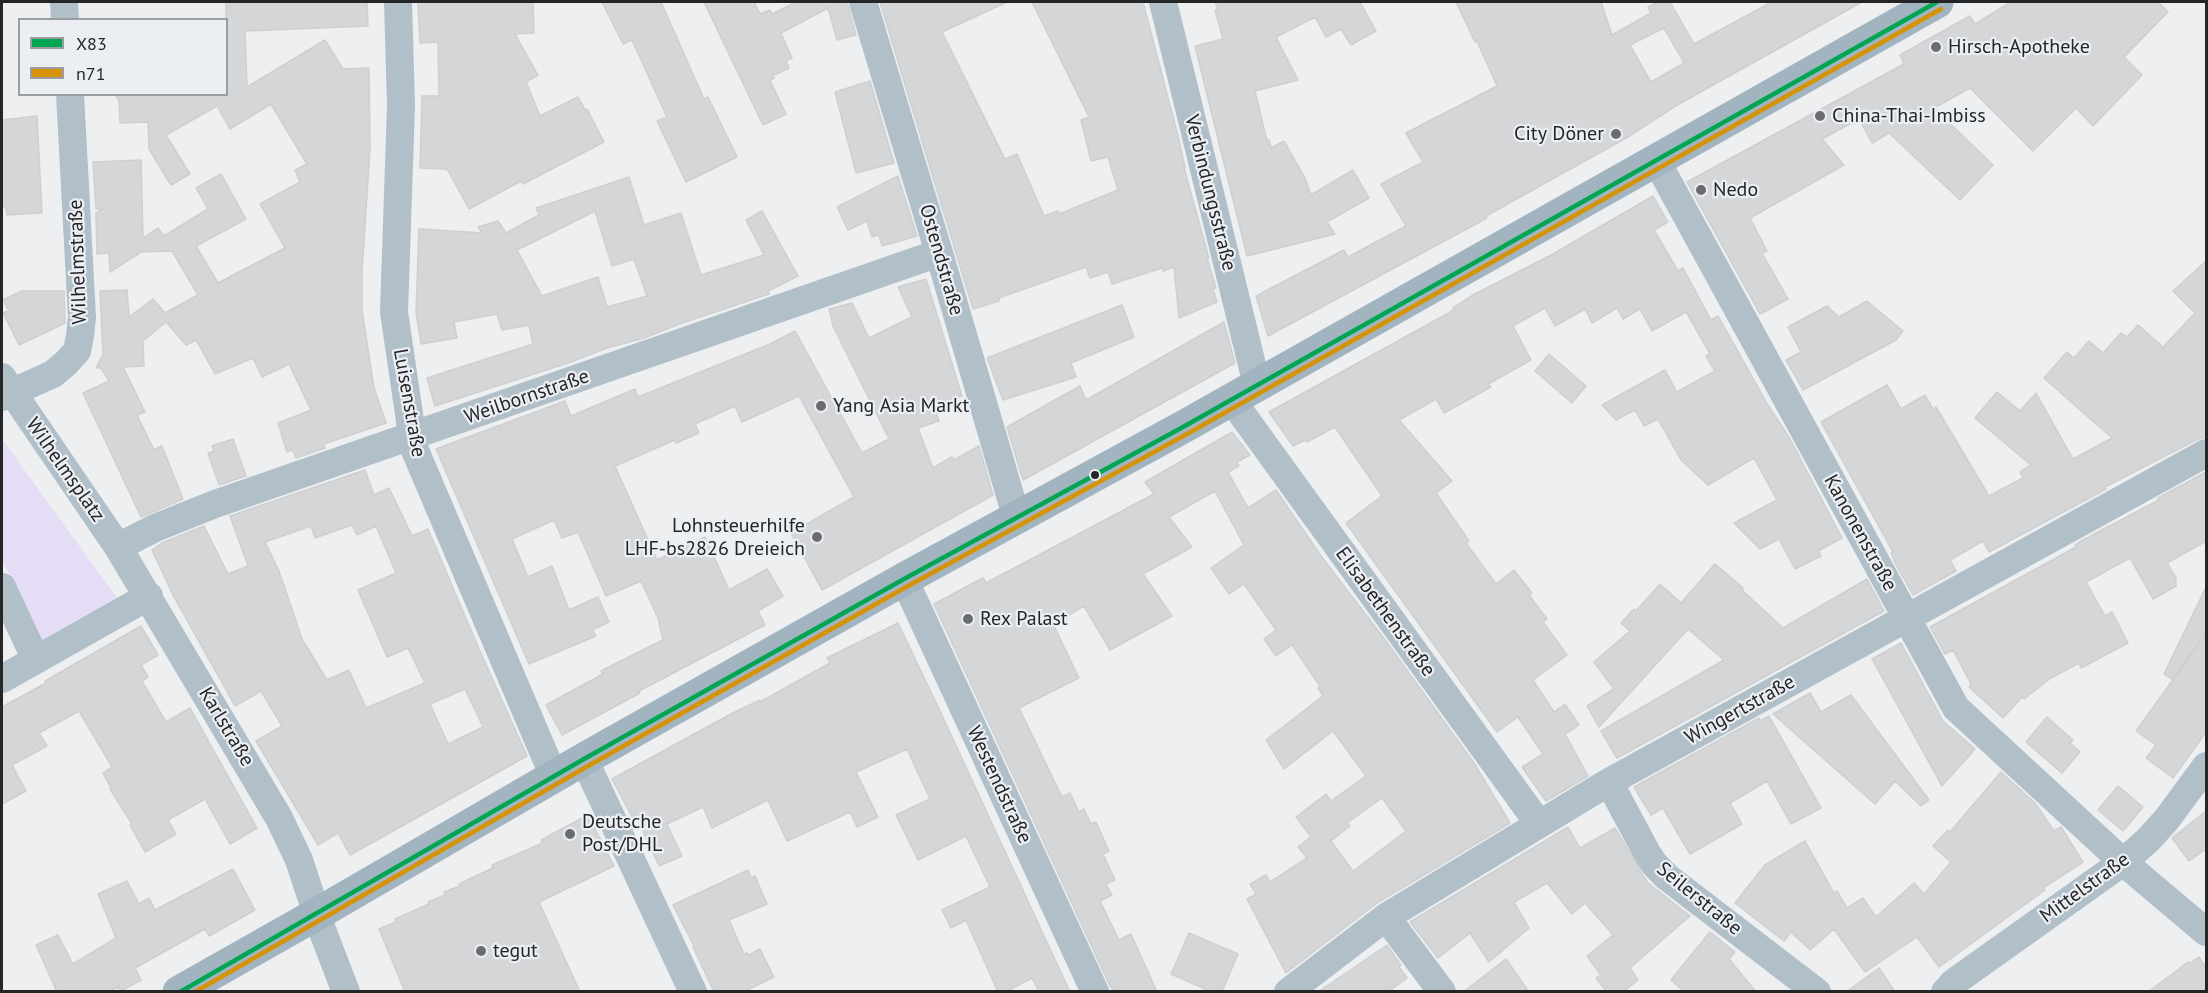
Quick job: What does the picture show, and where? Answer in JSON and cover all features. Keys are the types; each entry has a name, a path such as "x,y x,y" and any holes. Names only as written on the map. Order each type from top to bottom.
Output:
{"street":[{"path":"64,2 65,18"},
{"name":"Luisenstraße","path":"398,2 401,105 394,312 413,437 418,459 554,777"},
{"name":"Ostendstraße","path":"862,2 1017,519"},
{"name":"Verbindungsstraße","path":"1163,2 1244,392"},
{"path":"179,992 584,759 904,579 1017,519 1244,392 1937,2"},
{"name":"Wilhelmstraße","path":"5,389 52,374 77,351 82,317 69,96"},
{"name":"Kanonenstraße","path":"1656,160 1949,698 1961,714 2122,862 2206,932"},
{"name":"Weilbornstraße","path":"118,547 185,515 939,253"},
{"name":"Wilhelmsplatz","path":"5,389 118,547"},
{"name":"Elisabethenstraße","path":"1244,392 1539,824"},
{"name":"Wingertstraße","path":"1288,992 1386,917 1609,782 2206,453"},
{"name":"Karlstraße","path":"118,547 150,596 279,818 299,860 346,992"},
{"name":"Westendstraße","path":"904,579 1095,992"},
{"path":"2,586 36,660"},
{"path":"2,679 150,596"},
{"path":"584,759 693,992"},
{"name":"Mittelstraße","path":"1945,992 1953,983 2122,862 2158,830 2206,766"},
{"name":"Seilerstraße","path":"1609,782 1655,865 1667,877 1817,992"},
{"path":"1386,917 1442,992"}],"shaded area":[{"path":"2,439 117,598 41,641 2,559"}],"building":[{"path":"226,2 367,2 368,26 245,31 247,87 325,40 343,69 369,68 370,148 362,272 362,310 374,388 386,423 324,444 325,448 296,458 293,450 287,452 278,423 311,410 289,364 262,377 253,358 215,374 196,340 186,345 166,322 143,341 144,366 123,367 145,412 137,415 154,450 162,446 183,499 141,517 83,393 109,381 101,368 96,368 103,354 100,291 127,290 129,317 153,299 165,313 198,295 172,251 141,252 110,272 109,253 97,254 96,213 103,209 96,209 93,162 141,160 143,238 158,228 164,236 208,209 196,188 221,174 246,219 196,246 218,283 285,248 260,204 300,182 295,170 307,164 271,104 230,129 217,106 166,135 190,174 171,185 149,149 148,122 120,123 119,101 116,96 228,96 228,18 226,18"},
{"path":"418,2 533,2 534,33 515,34 538,75 526,82 540,116 578,97 604,142 523,184 521,181 469,209 447,169 420,168 422,96 439,96 438,42 420,43"},
{"path":"602,2 661,2 704,99 708,97 737,157 686,182 657,121 667,117 632,40 623,44"},
{"path":"704,2 754,2 760,14 770,10 772,14 796,2 847,2 856,35 837,40 828,8 781,33 792,58 786,61 789,68 772,76 774,78 770,80 786,114 763,125"},
{"path":"880,2 1007,2 942,32 1005,159 1017,154 1044,216 1058,211 1059,214 1118,190 1108,157 1091,161 1081,120 1089,117 1032,2 1143,2 1209,258 1207,258 1216,288 1213,289 1217,302 1179,318 1174,267 1163,271 1162,268 1112,284 1108,272 1090,278 1086,267 973,309"},
{"path":"1215,2 1360,2 1376,31 1351,45 1341,29 1326,37 1315,17 1276,37 1298,80 1255,91 1267,141 1269,140 1271,148 1284,141 1305,178 1311,195 1353,170 1369,198 1327,222 1335,234 1247,256 1195,46 1223,39"},
{"path":"1456,2 1601,2 1612,35 1651,13 1648,7 1658,2 1670,2 1694,44 1772,2 1862,2 1679,104 1626,138 1486,216 1487,218 1268,336 1256,296 1344,250 1348,257 1406,226 1381,184 1423,162 1406,133 1497,86 1477,41 1475,42","holes":["1664,28 1684,63 1651,82 1630,45"]},
{"path":"2011,2 2158,2 2168,12 2124,57 2142,75 2093,126 2076,108 2033,151 1970,88 1934,108 1993,165 1960,200 1889,133 1872,143 1859,119 1822,139 1844,165 1750,218 1767,251 1762,253 1788,299 1760,314 1687,182 1904,64 1900,55 1970,16 1975,24"},
{"path":"870,81 894,163 856,173 835,92"},
{"path":"37,116 42,213 7,215 6,207 2,207 2,120"},
{"path":"898,176 917,236 882,246 879,235 872,237 867,221 848,230 837,207"},
{"path":"629,177 644,225 681,213 701,275 764,255 746,220 762,211 798,276 768,291 769,294 644,338 607,348 435,406 427,378 533,344 529,325 502,330 497,314 454,322 457,338 421,344 416,312 419,229 482,233 478,227 498,221 506,233 539,215 536,208","holes":["595,211 612,266 634,259 647,296 607,307 598,277 542,296 517,250"]},
{"path":"1653,196 1668,222 1654,230 1678,271 1683,268 1711,320 1718,316 1768,405 1790,439 1842,538 1818,551 1821,556 1795,569 1779,539 1760,549 1734,523 1777,500 1754,458 1708,485 1681,460 1658,419 1644,426 1635,410 1616,420 1602,405 1665,370 1677,392 1715,371 1706,356 1710,354 1686,312 1652,331 1640,309 1623,319 1617,308 1592,323 1585,309 1555,326 1545,308 1513,326 1531,360 1488,384 1491,387 1444,413 1436,399 1399,420 1452,481 1436,493 1469,541 1466,543 1496,584 1514,570 1532,593 1529,595 1547,619 1543,622 1567,655 1533,680 1554,712 1565,704 1579,725 1565,734 1588,776 1546,801 1522,767 1543,754 1518,717 1497,732 1346,523 1382,496 1335,427 1307,442 1305,440 1293,446 1269,412 1454,310 1453,308 1473,295 1553,254"},
{"path":"2206,261 2206,437 2105,487 2106,489 1989,552 1983,541 1950,560 1956,571 1913,595 1895,563 1891,553 1893,552 1821,422 1887,385 1901,409 1925,395 1933,409 1936,407 1989,496 2023,478 2020,472 2031,465 1975,418 1997,392 2020,411 2036,393 2073,459 2112,438 2044,378 2067,352 2074,358 2089,341 2103,353 2121,333 2127,337 2138,325 2163,347 2195,313 2173,291"},
{"path":"926,279 962,396 934,404 939,421 918,428 933,468 952,457 954,460 979,446 993,495 822,590 791,533 854,497 799,396 742,422 735,406 695,424 699,433 676,443 675,440 615,466 657,560 705,537 729,590 767,569 783,596 758,611 765,625 639,691 640,693 562,735 546,705 603,674 601,671 663,640 658,618 641,581 606,596 578,532 562,538 554,520 512,539 528,577 552,566 569,610 598,597 609,622 592,630 596,636 529,664 436,449 565,401 571,416 635,389 638,397 770,344 795,331 862,453 889,439 833,326 829,309 852,303 869,338 912,317 898,287"},
{"path":"22,291 64,291 65,323 19,345 3,313 9,311 3,300"},
{"path":"1867,301 1903,331 1896,340 1803,390 1786,360 1801,352 1788,327 1827,306 1839,317"},
{"path":"1122,305 1134,337 1071,363 1076,377 1003,400 987,358"},
{"path":"1224,322 1235,363 1023,480 1007,427 1080,386 1086,400"},
{"path":"1549,354 1586,386 1572,403 1535,371"},
{"path":"1232,432 1250,455 1237,462 1239,466 1228,472 1248,508 1276,490 1321,556 1474,763 1510,823 1377,903 1286,973 1247,899 1256,894 1250,884 1266,875 1270,882 1307,858 1298,847 1311,837 1296,817 1326,794 1331,801 1366,776 1333,731 1284,769 1266,740 1323,696 1318,688 1320,686 1292,645 1276,656 1264,639 1276,630 1244,584 1229,594 1211,568 1244,545 1215,491 1169,517 1192,547 1143,574 1172,616 1110,650 1084,606 1053,624 1079,678 1019,708 1062,797 1070,793 1079,812 1084,809 1091,824 1096,822 1109,851 1103,854 1115,880 1106,884 1112,895 1100,901 1119,940 1131,934 1157,992 1115,992 1110,986 934,604 983,578 986,583 1154,494 1145,482","holes":["1382,798 1406,831 1353,871 1331,841 1350,826 1347,823"]},
{"path":"233,439 246,476 219,485 208,453 214,451 212,446"},
{"path":"365,470 374,495 389,488 412,536 428,529 527,756 350,855 338,833 318,845 256,741 282,726 261,691 235,706 174,597 152,550 162,543 204,526 228,574 248,566 230,516","holes":["352,525 357,535 376,526 396,573 358,590 387,657 408,648 425,683 366,708 349,670 327,680 302,639 279,571 265,542 311,526 315,538","465,689 483,727 448,744 430,704"]},
{"path":"2206,472 2206,541 2167,563 2176,578 2176,586 2153,599 2130,558 2086,582 2105,616 2112,612 2128,643 2081,668 2079,663 2051,678 2024,699 2022,697 2003,718 1969,687 1971,684 1953,650 1945,654 1930,627"},
{"path":"1715,564 1783,628 1867,579 1884,611 1617,758 1601,731 1724,660 1688,629 1599,727 1587,706 1614,689 1594,662 1630,631 1621,623 1634,609 1636,611 1660,584 1681,603"},
{"path":"2206,587 2206,634 2172,679 2164,674"},
{"path":"898,623 1070,992 1039,992 1032,978 1005,992 998,992 966,920 951,928 942,910 990,887 966,836 918,860 896,815 930,799 907,749 856,772 878,817 857,827 850,812 787,841 768,800 712,828 703,807 667,824 682,856 659,866 636,815 632,817 612,779 830,663 827,658"},
{"path":"141,626 158,655 141,665 148,677 142,681 166,722 190,708 257,828 230,844 205,799 168,820 176,834 145,852 103,773 112,767 79,711 39,733 47,746 12,765 26,791 2,804 2,707"},
{"path":"2206,634 2206,732 2173,778 2146,758 2156,745 2136,731"},
{"path":"1901,643 1943,721 1975,749 1942,786 1872,659"},
{"path":"1810,693 1821,712 1851,695 1929,800 1921,806 1895,781 1875,804 1773,714"},
{"path":"1769,716 1821,808 1791,824 1767,781 1730,803 1742,824 1690,854 1663,808 1651,815 1634,787 1759,718 1760,721"},
{"path":"2047,717 2073,740 2070,743 2080,752 2062,773 2026,742"},
{"path":"2001,772 2035,803 2054,831 2061,827 2083,862 2043,888 2045,890 1939,967 1917,937 1865,972 1834,929 1810,950 1791,932 1784,941 1735,903 1765,865 1805,841 1834,893 1837,891 1847,908 1863,898 1876,917 1914,883 1924,894 1951,862 1933,846 1948,830 1950,832"},
{"path":"2118,786 2143,807 2123,831 2098,810"},
{"path":"2206,811 2206,849 2189,861 2172,838"},
{"path":"588,815 614,866 539,902 580,992 405,992 379,929 445,895 444,892 493,868 492,865 543,843 541,840"},
{"path":"1568,827 1580,848 1615,828 1647,882 1690,916 1630,968 1638,980 1623,992 1607,992 1596,978 1601,975 1587,956 1613,935 1585,903 1572,914 1547,883 1514,902 1529,928 1489,962 1470,933 1438,958 1410,922"},
{"path":"233,869 255,910 209,936 205,929 135,968 141,980 121,991 118,987 109,992 57,992 36,945 58,935 73,964 116,938 98,894 127,881 139,904 149,898 155,910"},
{"path":"748,870 751,878 755,876 767,904 729,920 744,954 749,955 760,949 774,977 743,992 714,992 673,905"},
{"path":"1710,932 1735,952 1729,959 1756,992 1685,992 1671,980"},
{"path":"1189,933 1238,954 1222,992 1212,992 1171,974"},
{"path":"1387,945 1407,978 1388,992 1318,992"},
{"path":"2199,957 2206,968 2206,992 2148,992 2188,962"},
{"path":"1506,959 1529,992 1463,992"},
{"path":"1879,968 1895,992 1846,992"}],"transit line":[{"name":"X83","path":"180,992 584,759 904,579 1183,427 1937,2"},
{"name":"n71","path":"195,992 588,766 908,586 1187,434 1941,9"}],"place":[{"name":"Hirsch-Apotheke","path":"1936,47"},
{"name":"China-Thai-Imbiss","path":"1820,116"},
{"name":"City Döner","path":"1616,134"},
{"name":"Nedo","path":"1701,190"},
{"name":"Yang Asia Markt","path":"821,406"},
{"name":"Lohnsteuerhilfe LHF-bs2826 Dreieich","path":"817,537"},
{"name":"Rex Palast","path":"968,619"},
{"name":"Deutsche Post/DHL","path":"570,834"},
{"name":"tegut","path":"481,951"}]}
